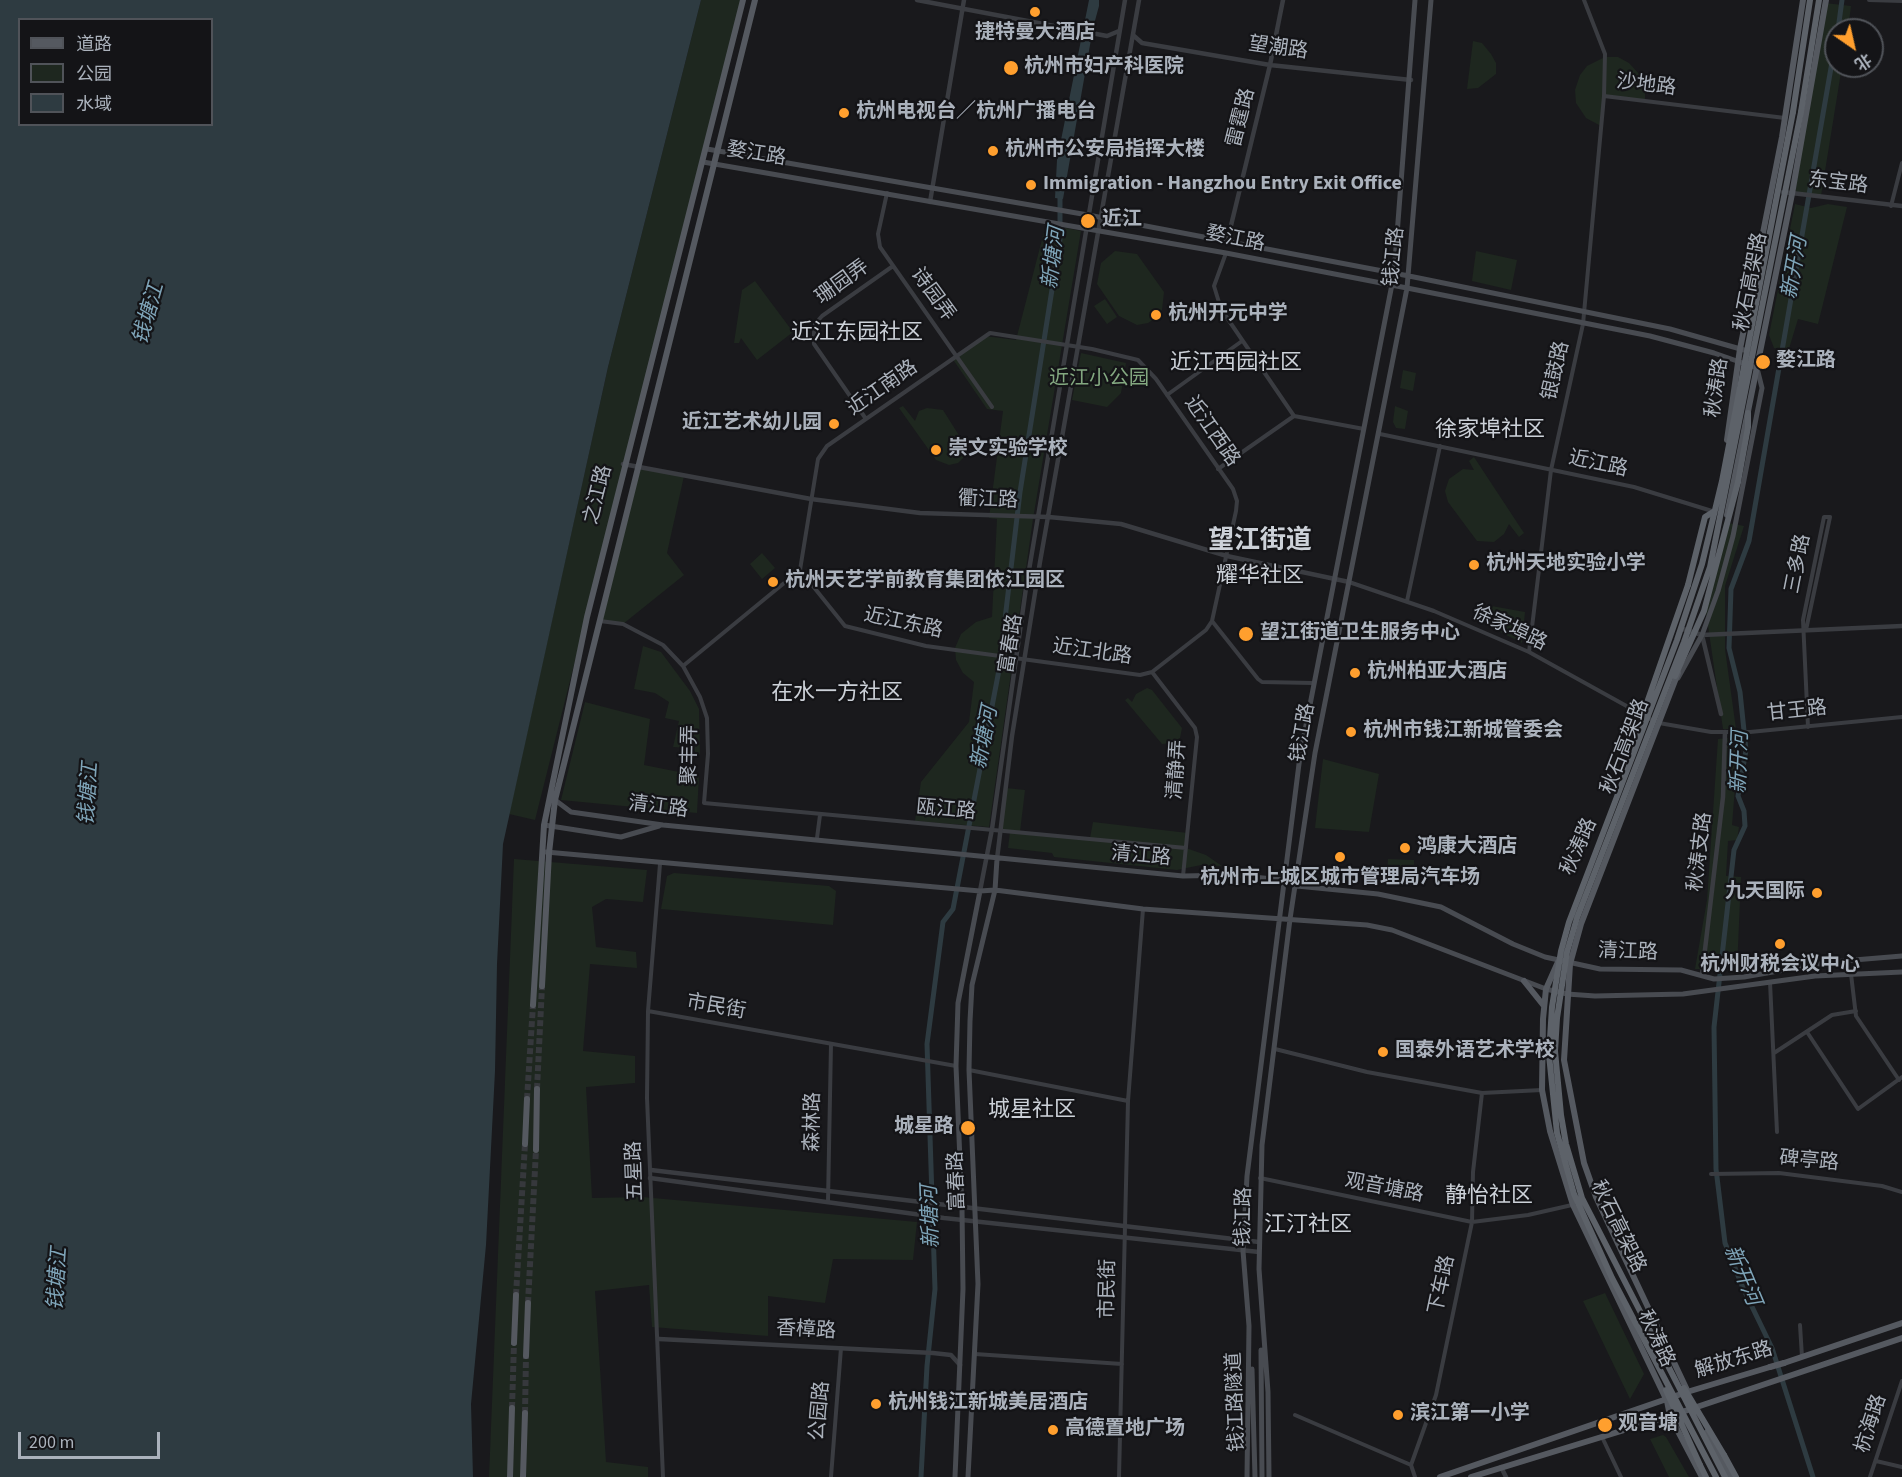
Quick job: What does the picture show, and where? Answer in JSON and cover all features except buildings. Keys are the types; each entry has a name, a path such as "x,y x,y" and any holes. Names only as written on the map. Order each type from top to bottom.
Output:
{"highway":[{"name":"秋石高架路","path":"1716,1477 1612,1278 1574,1194 1557,1134 1549,1055 1552,1007 1561,951 1593,858 1677,640 1707,544 1778,193 1810,0"},
{"name":"秋石高架路","path":"1725,1477 1582,1198 1566,1144 1557,1082 1557,1018 1567,952 1586,895 1684,642 1710,567 1787,191 1819,0"},
{"path":"1614,823 1629,796 1671,684 1704,611 1717,569 1738,482 1748,427 1748,413"},
{"path":"1593,858 1688,585 1705,517 1713,512"},
{"path":"1665,1357 1736,1477"},
{"path":"1656,1364 1681,1427 1706,1477"}],"main road":[{"name":"之江路","path":"542,986 549,853 548,825 587,617 743,0"},
{"name":"之江路","path":"533,1005 541,852 755,0"},
{"name":"钱江路","path":"1247,1477 1249,1326 1243,1251 1247,1176 1283,880 1313,683 1336,578 1394,274 1411,80 1415,0"},
{"name":"钱江路","path":"1269,1477 1268,1392 1261,1326 1259,1252 1262,1145 1290,920 1297,886 1315,753 1380,434 1409,276 1431,0"},
{"name":"秋涛路","path":"1701,1477 1670,1416 1666,1401 1573,1205 1550,1131 1542,1090 1544,1006 1546,989 1559,961 1564,934 1580,888 1611,820 1650,718 1683,629 1708,548 1740,349 1785,118 1803,0"},
{"name":"秋涛路","path":"1730,1477 1631,1276 1596,1197 1584,1163 1564,1060 1567,994 1570,964 1589,900 1673,687 1710,584 1748,413 1792,194 1826,0"},
{"name":"婺江路","path":"706,149 1088,215 1409,276 1670,329 1758,355"},
{"name":"婺江路","path":"703,162 1226,253 1407,288 1650,336 1714,353 1757,368"},
{"path":"1673,687 1702,635 1719,591 1737,519 1762,388 1757,368"},
{"name":"清江路","path":"555,800 571,812 663,825 816,838 986,858 1183,876 1233,875 1283,880 1297,886 1378,894 1441,907 1513,944 1559,961 1599,969 1681,970 1714,979 1744,977 1830,962 1902,956"},
{"path":"548,825 621,837 663,825"},
{"path":"541,852 980,891 995,890 1143,909 1367,925 1392,930 1524,981 1567,994 1595,996 1713,990 1770,981 1902,972"},
{"name":"富春路","path":"969,1477 978,1284 969,1070 972,985 995,890 997,859"},
{"name":"富春路","path":"955,1477 961,1343 962,1218 956,1066 962,972 980,891"},
{"path":"1524,981 1544,1006"},
{"path":"536,1150 537,1089"},
{"path":"525,1144 527,1099"},
{"path":"514,1343 516,1295"},
{"path":"526,1356 528,1303"},
{"name":"解放东路","path":"1440,1477 1688,1392 1784,1363 1902,1323"},
{"name":"钱江路隧道","path":"1249,1326 1255,1477"},
{"name":"钱江路隧道","path":"1261,1326 1259,1372 1262,1477"},
{"name":"解放东路","path":"1471,1477 1670,1416 1694,1406 1902,1338"},
{"path":"510,1477 512,1407"},
{"path":"523,1477 525,1413"}],"street":[{"path":"917,0 1105,35 1119,31"},
{"path":"930,202 964,0"},
{"name":"富春路","path":"980,891 992,829 1038,518 1125,0"},
{"name":"富春路","path":"997,859 1012,736 1097,231 1102,218 1139,0"},
{"name":"雷霆路","path":"1227,242 1270,65 1283,0"},
{"name":"沙地路","path":"1584,0 1605,54 1604,96 1785,118"},
{"path":"1869,0 1902,1"},
{"path":"1105,35 1117,45"},
{"path":"1130,48 1142,43 1133,35"},
{"name":"望潮路","path":"1142,43 1270,65 1411,80"},
{"name":"银鼓路","path":"1529,652 1551,470 1583,324 1604,96"},
{"path":"1891,206 1902,163"},
{"name":"东宝路","path":"1770,190 1902,206"},
{"name":"诗园弄","path":"887,193 878,234 880,247 992,407"},
{"path":"1226,253 1214,286 1221,309 1294,416 1364,429"},
{"name":"珊园弄","path":"866,419 814,344 814,333 816,324 822,316 893,266"},
{"name":"近江南路","path":"811,500 818,459 827,446 990,333 1077,347"},
{"path":"1167,395 1242,341"},
{"name":"近江西路","path":"1077,347 1114,353 1138,360 1167,395 1237,501 1227,556"},
{"path":"1218,469 1294,416"},
{"name":"近江路","path":"1380,434 1634,487 1737,519"},
{"path":"1407,601 1440,446"},
{"name":"衢江路","path":"624,464 811,500 920,513 1049,517 1121,524 1227,556 1349,582"},
{"path":"683,666 800,570 811,500"},
{"name":"三多路","path":"1806,630 1811,616 1830,517 1824,517 1803,620 1806,630 1808,727"},
{"path":"1227,556 1212,621 1262,682 1313,683"},
{"name":"近江东路","path":"800,570 836,619 845,626 926,646 1026,659"},
{"name":"徐家埠路","path":"1349,582 1407,601 1529,652 1650,718"},
{"name":"聚丰弄","path":"600,621 623,624 663,645 683,666 700,698 707,718 708,754 704,802"},
{"name":"近江北路","path":"1026,659 1140,675 1152,672 1206,630 1212,621"},
{"path":"1683,629 1702,635 1720,635 1902,626"},
{"path":"1702,635 1721,714"},
{"name":"清静弄","path":"1152,672 1195,728 1197,747 1183,876"},
{"name":"甘王路","path":"1659,723 1725,732 1750,732 1902,717"},
{"name":"秋涛支路","path":"1702,975 1723,797 1725,732"},
{"name":"瓯江路","path":"704,802 820,815 1186,848"},
{"path":"816,838 820,815"},
{"name":"五星路","path":"660,864 648,1011 648,1098 663,1477"},
{"name":"市民街","path":"1119,1477 1128,1101 1143,909"},
{"path":"1807,1032 1858,1109 1900,1079 1856,1011 1851,974"},
{"path":"1770,981 1777,1132"},
{"name":"市民街","path":"648,1011 956,1066"},
{"path":"1773,1053 1832,1015 1856,1011"},
{"name":"森林路","path":"828,1201 831,1044"},
{"path":"1275,1049 1367,1072 1482,1093 1542,1090"},
{"path":"969,1070 1128,1101"},
{"name":"下车路","path":"1411,1465 1436,1395 1472,1222 1473,1172 1482,1093"},
{"path":"651,1170 1259,1242"},
{"name":"碑亭路","path":"1711,1174 1779,1173 1882,1186 1902,1192"},
{"path":"650,1178 944,1218 974,1219 1259,1252"},
{"name":"观音塘路","path":"1260,1178 1472,1222 1528,1215 1573,1205"},
{"path":"1800,1325 1802,1357"},
{"name":"香樟路","path":"659,1338 951,1355"},
{"path":"960,1365 951,1355 961,1343"},
{"name":"公园路","path":"831,1477 841,1347"},
{"path":"975,1354 1122,1364"},
{"name":"杭海路","path":"1870,1477 1902,1381"},
{"path":"1295,1414 1411,1465 1415,1477"},
{"path":"1602,1436 1621,1477"},
{"path":"1876,1461 1902,1467"},
{"path":"1499,1468 1500,1477"},
{"path":"1499,1468 1506,1477"}],"green space":[{"path":"701,0 741,0 535,820 509,814 608,367"},
{"path":"1825,3 1851,6 1850,18 1824,18 1824,78 1840,78 1821,196 1795,194"},
{"path":"1473,41 1482,43 1491,54 1496,63 1496,74 1478,88 1467,89"},
{"path":"1605,57 1618,57 1629,63 1640,75 1645,89 1645,101 1604,96 1601,126 1586,118 1576,103 1575,90 1580,75 1587,66"},
{"path":"1795,204 1811,208 1828,204 1847,207 1818,324 1798,319 1788,352 1774,348 1769,335"},
{"path":"1046,224 1081,231 1033,519 989,827 915,821 921,782 969,722 974,682 963,673 956,660 955,648 961,634 976,622 992,617 997,519 989,518 1003,411 987,409 952,358 985,336 1016,340"},
{"path":"1115,251 1137,254 1164,292 1159,316 1148,323 1137,325 1119,316 1097,284 1101,263"},
{"path":"1476,251 1517,260 1511,290 1472,281"},
{"path":"755,281 793,332 757,360 741,338 739,343 734,343 742,290"},
{"path":"1105,299 1117,317 1107,324 1094,306"},
{"name":"近江小公园","path":"1081,353 1126,363 1121,393 1107,407 1072,400"},
{"path":"1403,370 1416,373 1413,391 1400,388"},
{"path":"903,406 915,421 919,411 927,408 943,410 967,448 964,457 958,463 949,465 936,460 899,408"},
{"path":"1395,406 1408,411 1405,429 1396,428 1393,422"},
{"path":"1474,457 1524,533 1519,537 1509,524 1504,534 1494,542 1477,541 1448,502 1445,491 1449,479 1463,469 1474,470 1469,461"},
{"path":"639,468 684,476 667,553 684,575 623,624 600,621"},
{"path":"1724,522 1744,526 1725,586 1725,649 1736,729 1723,729 1705,605"},
{"path":"762,553 775,568 762,579 750,564"},
{"path":"1486,605 1525,612 1522,643 1477,620"},
{"path":"643,646 661,652 690,691 699,709 700,755 689,748 673,747 679,721 665,718 669,702 655,693 634,689"},
{"path":"1147,688 1152,690 1182,728 1180,738 1173,743 1162,744 1125,700 1128,698 1132,702 1136,694"},
{"path":"585,702 650,719 644,765 699,776 697,813 561,800"},
{"path":"1739,737 1732,825 1739,827 1737,840 1728,841 1726,876 1741,877 1737,970 1695,969 1707,900 1718,739"},
{"path":"1323,759 1379,774 1369,832 1315,828"},
{"path":"1006,788 1025,790 1020,832 1090,838 1093,822 1188,833 1186,848 1206,855 1222,866 1201,865 1177,870 1054,857 1052,853 1008,848 1010,832 1000,830"},
{"path":"514,859 647,870 643,902 606,899 592,907 596,947 636,952 637,968 590,964 583,1051 635,1056 635,1083 586,1087 592,1198 642,1197 917,1222 913,1260 833,1259 825,1303 768,1296 768,1336 652,1327 649,1285 595,1291 606,1462 648,1467 648,1477 489,1477"},
{"path":"1388,859 1414,860 1414,875 1387,874"},
{"path":"674,873 829,886 836,891 833,925 661,909 667,876"},
{"path":"1605,1293 1644,1374 1630,1399 1583,1301"},
{"path":"1663,1435 1689,1477 1669,1477 1650,1439"}],"water":[{"name":"钱塘江","path":"0,0 701,0 608,367 503,844 486,1245 471,1404 473,1477 0,1477"},
{"path":"1089,0 1099,0 1099,6 1093,28 1063,199 1055,198 1057,160"}],"waterway":[{"name":"新开河","path":"1840,18 1842,0"},
{"name":"新开河","path":"1813,1477 1772,1348 1743,1288 1725,1243 1716,1169 1714,1027 1734,850 1745,826 1744,811 1738,796 1746,750 1740,692 1729,648 1731,589 1749,541 1829,78"},
{"name":"新塘河","path":"921,1477 927,1366 935,1289 927,1044 943,922 953,909 999,670 1020,492 1060,239 1060,194"}],"tunnel":[{"path":"537,1089 542,986"},
{"path":"527,1099 533,1005"},
{"path":"516,1295 525,1144"},
{"path":"528,1303 536,1150"},
{"path":"512,1408 514,1343"},
{"path":"525,1413 526,1356"}],"place":[{"name":"捷特曼大酒店","path":"1035,12"},
{"name":"杭州市妇产科医院","path":"1011,68"},
{"name":"杭州电视台／杭州广播电台","path":"844,113"},
{"name":"杭州市公安局指挥大楼","path":"993,151"},
{"name":"Immigration - Hangzhou Entry Exit Office","path":"1031,185"},
{"name":"近江","path":"1088,221"},
{"name":"杭州开元中学","path":"1156,315"},
{"name":"婺江路","path":"1763,362"},
{"name":"近江艺术幼儿园","path":"834,424"},
{"name":"崇文实验学校","path":"936,450"},
{"name":"杭州天地实验小学","path":"1474,565"},
{"name":"杭州天艺学前教育集团依江园区","path":"773,582"},
{"name":"望江街道卫生服务中心","path":"1246,634"},
{"name":"杭州柏亚大酒店","path":"1355,673"},
{"name":"杭州市钱江新城管委会","path":"1351,732"},
{"name":"鸿康大酒店","path":"1405,848"},
{"name":"杭州市上城区城市管理局汽车场","path":"1340,857"},
{"name":"九天国际","path":"1817,893"},
{"name":"杭州财税会议中心","path":"1780,944"},
{"name":"国泰外语艺术学校","path":"1383,1052"},
{"name":"城星路","path":"968,1128"},
{"name":"杭州钱江新城美居酒店","path":"876,1404"},
{"name":"滨江第一小学","path":"1398,1415"},
{"name":"观音塘","path":"1605,1425"},
{"name":"高德置地广场","path":"1053,1430"}],"district":[{"name":"近江东园社区","path":"857,334"},
{"name":"近江西园社区","path":"1236,364"},
{"name":"徐家埠社区","path":"1490,431"},
{"name":"望江街道","path":"1260,542"},
{"name":"耀华社区","path":"1260,577"},
{"name":"在水一方社区","path":"837,694"},
{"name":"城星社区","path":"1032,1111"},
{"name":"静怡社区","path":"1489,1197"},
{"name":"江汀社区","path":"1308,1226"}]}
